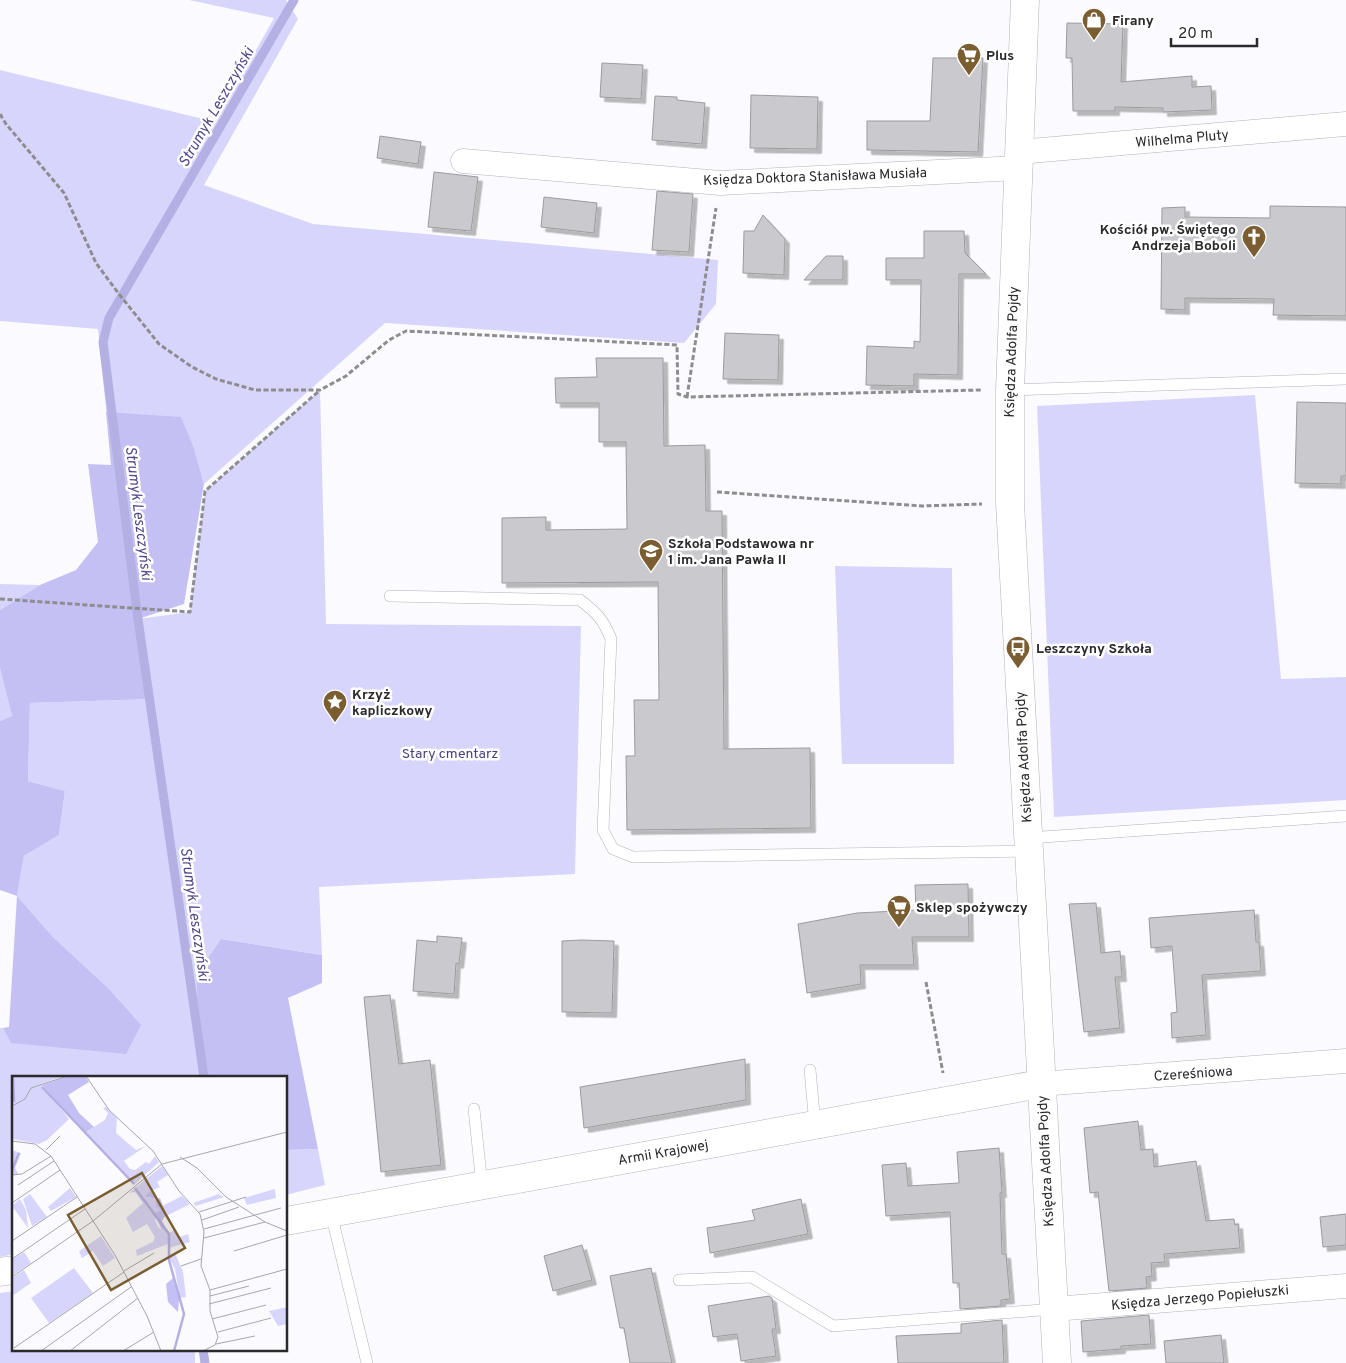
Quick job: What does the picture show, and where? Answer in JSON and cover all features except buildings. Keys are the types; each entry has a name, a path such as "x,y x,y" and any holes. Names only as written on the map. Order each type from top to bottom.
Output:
{"street":[{"name":"Księdza Adolfa Pojdy","path":"1025,0 1010,390 1010,503 1040,1084 1057,1363"},
{"name":"Wilhelma Pluty","path":"1018,160 1346,124"},
{"name":"Księdza Doktora Stanisława Musiała","path":"463,161 720,182 1018,160"},
{"name":"Czereśniowa","path":"1040,1084 1346,1061"},
{"name":"Armii Krajowej","path":"288,1221 1040,1084"},
{"name":"Księdza Jerzego Popiełuszki","path":"1054,1309 1346,1286"}],"lane":[{"path":"1010,390 1346,379"},
{"path":"390,596 580,600 593,610 605,623 611,639 603,830 613,849 633,857 1028,845 1346,816"},
{"path":"810,1070 815,1125"},
{"path":"474,1109 482,1186"},
{"path":"331,1213 367,1363"},
{"path":"680,1280 752,1277 833,1326 1054,1309"}],"path":[{"path":"0,114 6,124 64,193 96,263 159,344 192,367 216,379 255,390 320,390"},
{"path":"687,398 720,182"},
{"path":"0,599 190,612 205,491 320,390 346,376 389,340 406,331 677,345 678,394 687,398 1010,390"},
{"path":"717,492 922,506 1010,503"},
{"path":"926,982 943,1074"}],"green space":[{"path":"189,0 286,0 298,19 204,185 313,224 718,260 716,304 684,343 385,323 204,484 194,448 180,417 107,419 98,329 0,321 0,70 216,122 274,18"},
{"name":"Stary cmentarz","path":"320,390 326,624 581,626 575,874 319,887 322,955 221,939 196,975 200,1076 12,1076 12,1254 0,1257 0,1028 3,1028 12,1043 107,987 53,937 17,896 24,856 59,835 65,791 28,781 30,703 154,699 138,619 190,612 205,491"},
{"path":"1255,395 1281,679 1346,677 1346,800 1054,817 1037,406"},
{"path":"835,566 952,568 954,764 842,764"},
{"path":"0,584 40,585 0,610"},
{"path":"0,668 12,716 0,721"},
{"path":"318,1149 325,1185 288,1194 288,1150"},
{"path":"12,1291 12,1350 195,1350 195,1363 0,1363 0,1293"}],"shaded area":[{"path":"106,412 181,417 194,448 204,484 184,604 138,619 154,699 30,703 28,781 65,791 59,835 24,856 17,896 0,890 0,721 12,716 0,668 0,610 40,585 76,570 98,542 88,464 111,465"},
{"path":"17,896 53,937 107,987 141,1025 126,1054 11,1043 3,1028 9,1027"},
{"path":"221,939 322,955 322,983 288,998 318,1149 288,1150 288,1076 200,1076 196,975"}],"waterway":[{"name":"Strumyk Leszczyński","path":"204,1076 138,619 103,342 109,318 294,0"},
{"name":"Strumyk Leszczyński","path":"203,1350 205,1363"}],"place":[{"name":"Firany","path":"1094,41"},
{"name":"Plus","path":"969,76"},
{"name":"Kościół pw. Świętego Andrzeja Boboli","path":"1254,258"},
{"name":"Szkoła Podstawowa nr 1 im. Jana Pawła II","path":"651,572"},
{"name":"Leszczyny Szkoła","path":"1018,669"},
{"name":"Krzyż kapliczkowy","path":"335,723"},
{"name":"Sklep spożywczy","path":"899,928"}]}
